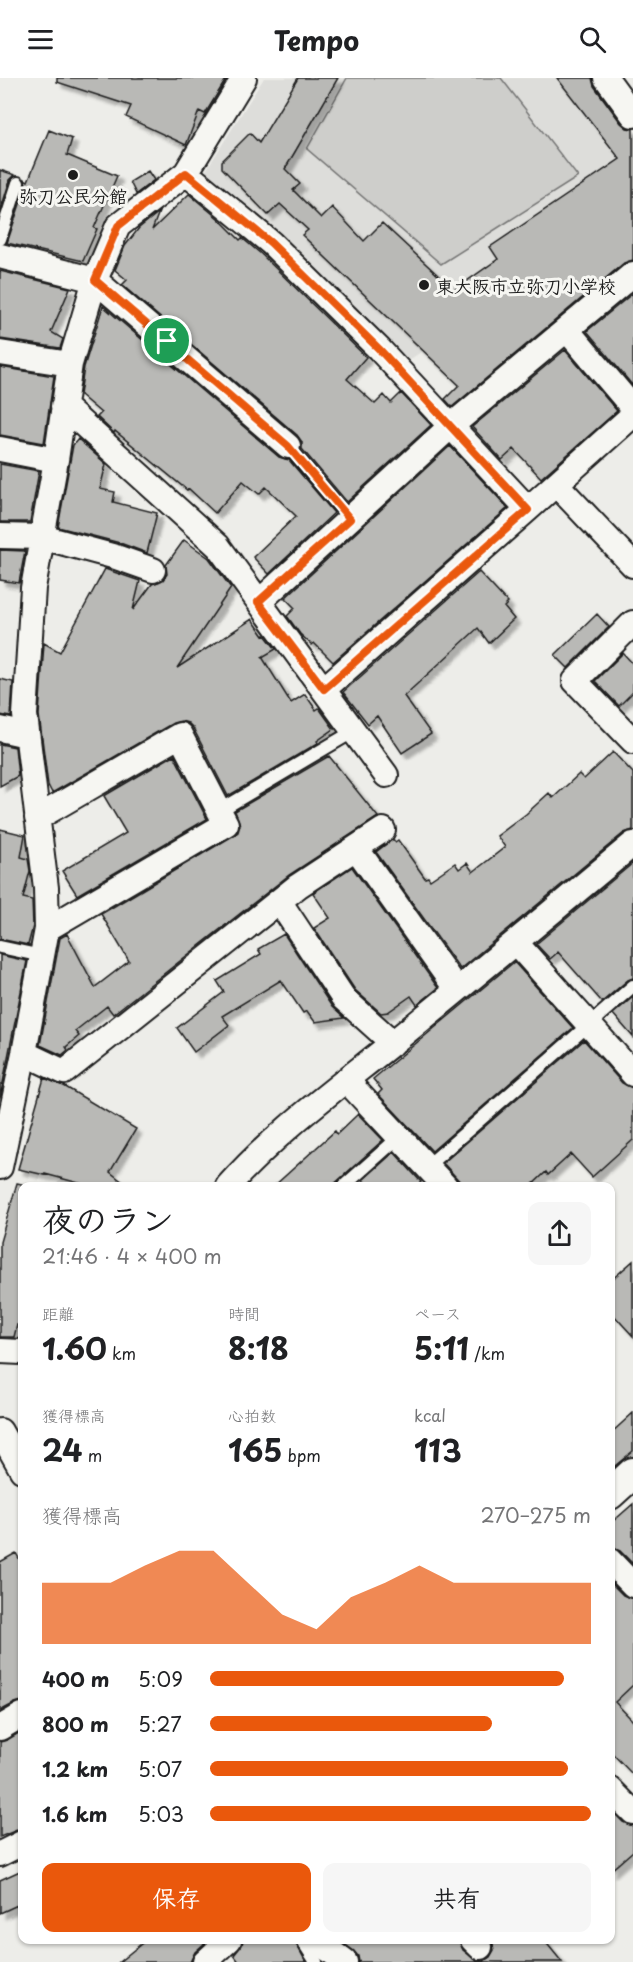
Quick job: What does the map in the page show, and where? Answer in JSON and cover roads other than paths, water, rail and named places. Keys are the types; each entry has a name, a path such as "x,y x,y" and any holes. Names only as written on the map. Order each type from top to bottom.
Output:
{"street":[{"path":"0,1167 3,1134 24,1053 47,929 46,888 25,715 33,588 56,460 70,364 95,280 118,226 186,173 244,78"},
{"path":"606,78 633,115"},
{"path":"186,173 271,243 379,349 528,510"},
{"path":"0,256 95,280 288,446"},
{"path":"258,602 451,426 633,274"},
{"path":"567,330 633,408"},
{"path":"0,353 70,364"},
{"path":"63,406 218,546 387,775"},
{"path":"324,689 633,415"},
{"path":"0,449 56,460"},
{"path":"556,484 633,566"},
{"path":"0,536 42,537 153,570"},
{"path":"633,623 575,681 633,741"},
{"path":"0,729 27,735"},
{"path":"37,818 180,735 226,825 47,929"},
{"path":"24,1053 64,1072 298,886 383,830"},
{"path":"232,1182 299,1117 516,943 633,844"},
{"path":"356,848 457,990"},
{"path":"279,901 344,999 393,1043"},
{"path":"516,943 633,1074"},
{"path":"346,1080 441,1182"},
{"path":"0,1351 18,1352"},
{"path":"0,1431 18,1463"},
{"path":"615,1489 633,1473"},
{"path":"615,1566 633,1585"},
{"path":"0,1728 18,1717"},
{"path":"615,1795 633,1812"},
{"path":"0,1854 18,1846"},
{"path":"205,1962 225,1944"},
{"path":"321,1944 345,1962"}],"lane":[{"path":"0,239 18,183"},
{"path":"288,446 350,519"},
{"path":"219,811 354,731"},
{"path":"0,947 42,956"},
{"path":"426,1167 633,986"},
{"path":"349,1182 399,1137"},
{"path":"305,1944 316,1962"}],"place":[{"name":"弥刀公民分館","path":"73,175"},
{"name":"東大阪市立弥刀小学校","path":"424,285"}]}
